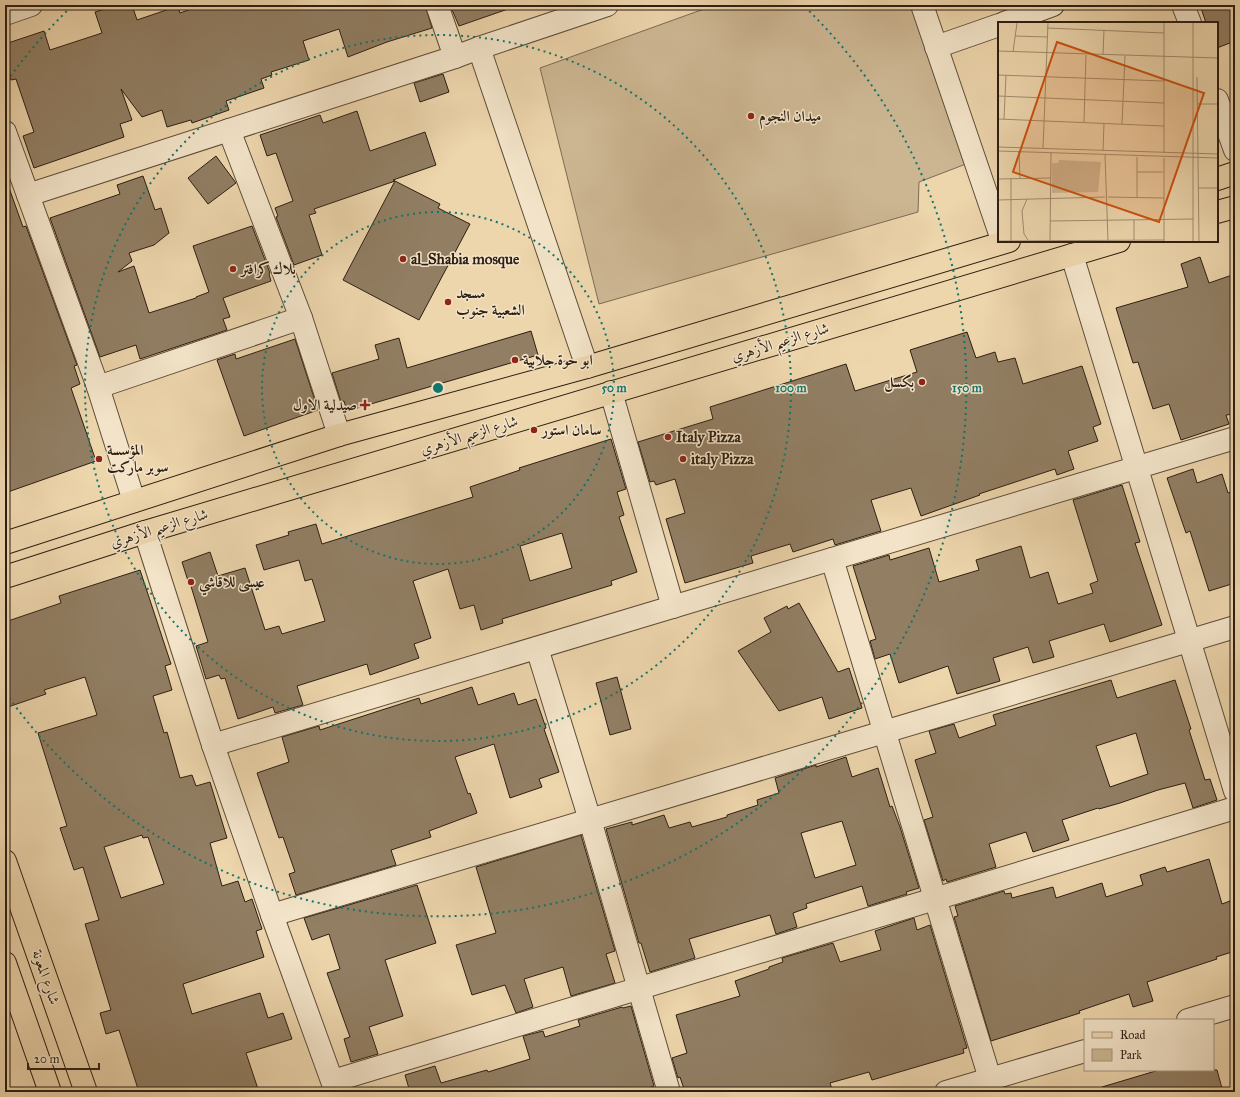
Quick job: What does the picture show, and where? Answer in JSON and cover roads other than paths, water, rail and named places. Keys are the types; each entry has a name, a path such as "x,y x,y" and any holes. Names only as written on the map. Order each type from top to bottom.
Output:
{"main road":[{"path":"1218,179 1235,173"},
{"path":"1218,212 1235,206"},
{"name":"شارع الزعيم الأزهري","path":"5,543 340,435 587,367 998,241"},
{"name":"شارع الزعيم الأزهري","path":"5,577 145,532 1116,242"},
{"name":"شارع المعونة","path":"5,861 86,1092"},
{"path":"5,964 10,995 50,1092"}],"street":[{"path":"5,14 31,5"},
{"path":"437,5 455,57"},
{"path":"28,195 455,57 607,5"},
{"path":"922,5 998,225"},
{"path":"1007,22 1053,5"},
{"path":"1183,5 1190,22"},
{"path":"936,47 998,25"},
{"path":"479,48 587,367"},
{"path":"1218,103 1235,150"},
{"path":"229,130 300,318 340,435"},
{"path":"5,132 98,387 134,501"},
{"path":"1072,255 1235,791"},
{"path":"98,387 300,318"},
{"path":"611,392 673,607"},
{"path":"213,745 1235,438"},
{"path":"145,532 213,745 272,915 335,1087 639,988 1235,808"},
{"path":"832,559 990,1079"},
{"path":"272,915 1235,627"},
{"path":"537,648 590,820 669,1092"},
{"path":"1191,1019 1235,1006"},
{"path":"946,1092 1084,1051"}],"place":[{"name":"ميدان النجوم","path":"751,116"},
{"name":"al_Shabia mosque","path":"403,259"},
{"name":"بلاك كرافتر","path":"233,269"},
{"name":"مسجد الشعبية جنوب","path":"448,302"},
{"name":"ابو حوة جلابية","path":"515,360"},
{"name":"بكسل","path":"922,382"},
{"name":"صيدلية الاول","path":"365,405"},
{"name":"سامان استور","path":"534,430"},
{"name":"Italy Pizza","path":"668,437"},
{"name":"المؤسسة سوبر ماركت","path":"99,459"},
{"name":"italy Pizza","path":"683,459"},
{"name":"عيسى للاقاشي","path":"191,582"}]}
